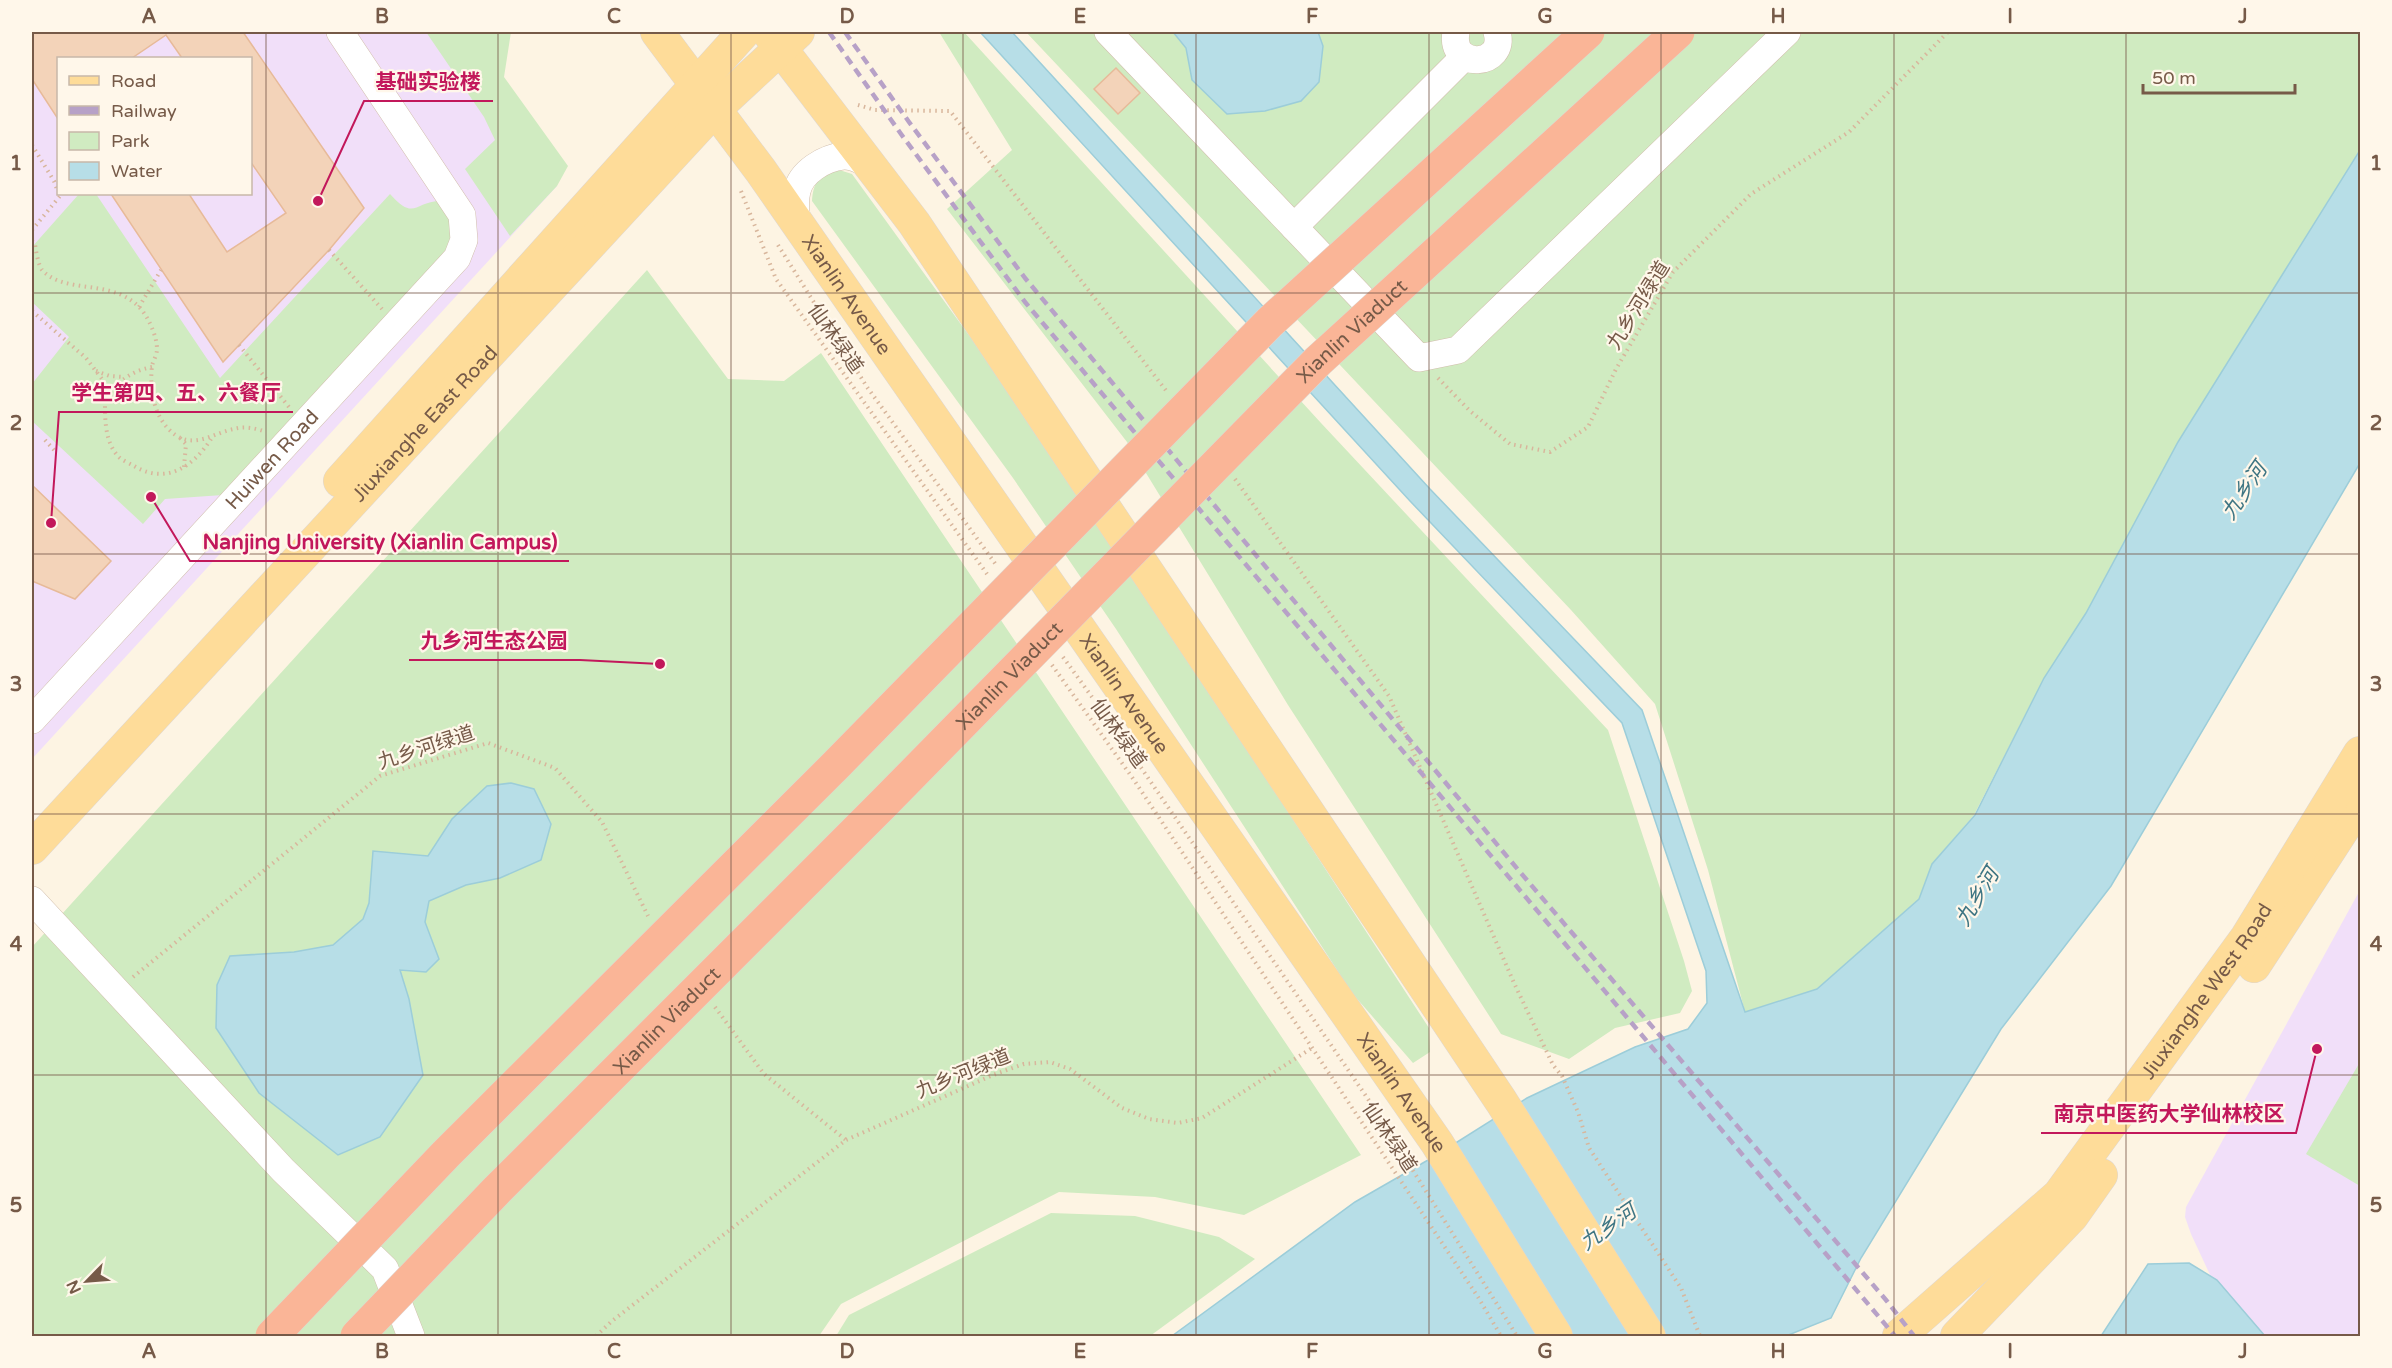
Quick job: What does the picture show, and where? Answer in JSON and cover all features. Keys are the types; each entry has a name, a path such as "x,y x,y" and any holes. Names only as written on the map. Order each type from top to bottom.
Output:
{"highway":[{"path":"272,1336 446,1154 837,764 1270,322 1588,32"},
{"name":"Xianlin Viaduct","path":"357,1336 495,1191 894,794 1318,361 1678,32"}],"main road":[{"name":"Xianlin Avenue","path":"657,32 715,110 786,232 1437,1143 1556,1336"},
{"name":"Jiuxianghe East Road","path":"32,820 180,660 695,83 744,32"},
{"name":"Jiuxianghe East Road","path":"32,848 782,37"},
{"path":"782,37 921,233 1501,1101 1649,1336"},
{"name":"Jiuxianghe West Road","path":"1899,1336 2059,1195 2247,938 2361,753"},
{"name":"Jiuxianghe West Road","path":"1957,1336 2072,1216 2266,950 2361,803"}],"street":[{"name":"Huiwen Road","path":"32,720 293,433 397,325 457,258 464,240 462,215 340,32"},
{"path":"1108,32 1419,358 1458,350 1787,32"},
{"path":"1294,226 1460,44 1478,60 1491,55 1498,42 1497,32"},
{"path":"786,232 800,181 809,171 843,156 870,164"},
{"path":"32,900 283,1170 385,1269 411,1336"}],"path":[{"name":"九乡河绿道","path":"1419,358 1470,411 1510,444 1550,452 1588,427 1616,369 1673,272 1750,194 1849,132 1948,32"},
{"path":"857,105 875,110 950,111 1169,394"},
{"path":"32,145 57,188"},
{"name":"仙林绿道","path":"757,214 740,187 776,279 989,577"},
{"path":"32,230 60,195"},
{"path":"786,232 867,387 998,567"},
{"path":"32,241 41,269 56,280 73,285 110,289 139,307 152,329 157,350 152,367 154,409 166,427 186,444 184,468"},
{"path":"329,250 397,325"},
{"path":"139,307 161,270"},
{"path":"32,311 86,358 102,379 106,432 117,456 143,471 166,474 184,468 200,457 211,438"},
{"path":"239,345 293,433"},
{"path":"105,398 136,370 152,367"},
{"path":"96,370 110,376 126,377"},
{"path":"179,437 192,440 211,438 235,429 293,433"},
{"path":"45,440 55,451"},
{"path":"1234,479 1389,696 1514,983 1578,1112 1589,1148 1681,1288 1700,1336"},
{"path":"1059,652 1094,699"},
{"name":"仙林绿道","path":"1051,664 1134,780 1478,1297 1501,1336"},
{"path":"1101,709 1368,1099 1517,1336"},
{"name":"九乡河绿道","path":"116,991 380,776 488,743 555,768 602,822 651,924"},
{"path":"710,1000 764,1074 846,1140"},
{"name":"九乡河绿道","path":"596,1336 612,1321 846,1140 993,1075 1024,1064 1050,1062 1070,1069 1122,1108 1149,1119 1178,1123 1203,1118 1312,1048"}],"shaded area":[{"path":"32,32 451,32 557,186 32,759"},
{"path":"2360,890 2360,1336 2248,1336 2225,1307 2191,1234 2185,1217 2186,1207"}],"green space":[{"path":"426,32 511,32 504,77 568,166 557,186 510,236 465,169 495,140 484,117"},
{"path":"939,32 964,32 1321,423 1608,730 1692,991 1680,1013 1615,1028 1569,1059 1501,1034 1288,705 1127,442 947,209 1012,150"},
{"path":"1026,32 2360,32 2360,150 2178,442 2086,613 2044,678 1974,815 1932,864 1919,899 1817,989 1745,1012 1708,870 1655,704 1571,610"},
{"path":"836,169 852,174 1052,450 1429,1028 1430,1052 1413,1063 1352,993 1116,629 1013,478 812,201 818,180"},
{"path":"390,194 410,209 441,201 447,206 453,243 223,495 165,499 143,524 32,421 32,384 69,337 32,302 32,247 78,195 97,195 220,378"},
{"path":"647,270 728,379 784,381 821,353 1361,1155 1244,1215 1155,1197 1059,1192 841,1304 819,1336 32,1336 32,947"},
{"path":"2360,1062 2360,1186 2306,1154"},
{"path":"1051,1213 1135,1216 1219,1237 1255,1259 1150,1336 836,1336 849,1315"}],"water":[{"name":"九乡河","path":"980,32 1012,32 1430,489 1642,710 1745,1012 1817,989 1919,899 1932,864 1975,815 2044,678 2086,613 2178,442 2360,150 2360,463 2111,886 2001,1029 1861,1258 1831,1318 1786,1336 1172,1336 1355,1202 1435,1156 1527,1098 1635,1047 1688,1029 1707,1003 1706,971 1622,723 1410,501"},
{"path":"1173,32 1318,32 1323,46 1319,82 1301,101 1265,111 1227,114 1192,80 1186,48"},
{"path":"511,783 534,789 551,824 541,860 500,878 466,885 429,901 425,922 439,959 426,972 400,970 409,999 423,1075 380,1137 338,1155 259,1093 216,1028 217,985 230,956 294,952 333,945 363,919 369,903 373,851 428,856 452,819 487,786"},
{"path":"2189,1263 2217,1280 2265,1336 2101,1336 2148,1264"}],"building":[{"path":"32,32 243,32 364,208 329,250 223,362 112,195 190,195 227,252 286,213 252,164 252,57 181,57 166,35 133,57 57,57 57,117 32,79"},
{"path":"1116,68 1140,93 1118,114 1094,89"},
{"path":"32,485 111,561 75,599 32,581"}],"railway":[{"path":"829,32 1025,302 1895,1336"},
{"path":"845,32 1025,278 1520,872 1886,1300 1914,1336"}],"place":[{"name":"基础实验楼","path":"318,201"},
{"name":"Nanjing University (Xianlin Campus)","path":"151,497"},
{"name":"学生第四、五、六餐厅","path":"51,523"},
{"name":"九乡河生态公园","path":"660,664"},
{"name":"南京中医药大学仙林校区","path":"2317,1049"}]}
